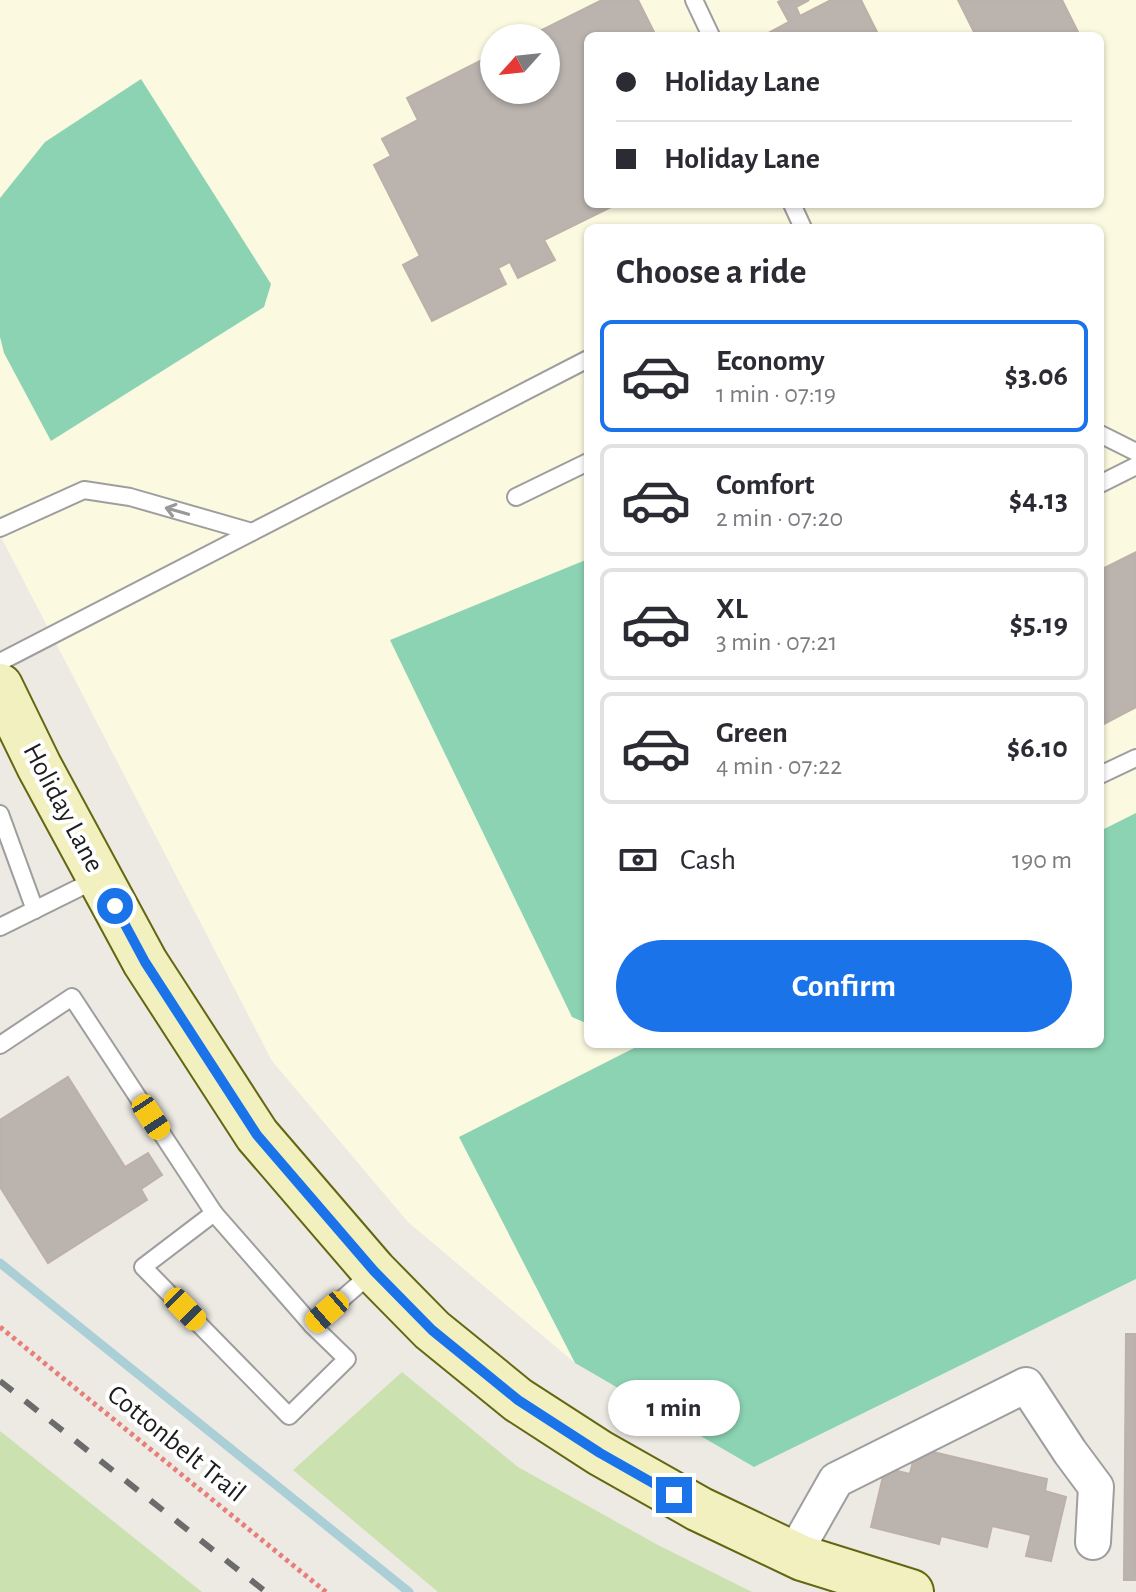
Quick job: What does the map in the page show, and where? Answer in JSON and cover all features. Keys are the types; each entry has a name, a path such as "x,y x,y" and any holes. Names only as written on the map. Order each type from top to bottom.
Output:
{"street":[{"name":"Holiday Lane","path":"0,686 39,766 145,962 257,1135 374,1271 432,1330 518,1400 600,1453 699,1509 794,1554 911,1592"},
{"path":"794,1554 836,1480 1026,1385 1096,1487 1093,1542"}],"lane":[{"path":"694,0 709,32"},
{"path":"0,662 584,361"},
{"path":"1104,436 1136,452"},
{"path":"516,497 584,464"},
{"path":"1104,482 1136,466"},
{"path":"0,528 84,490 130,497 252,532"},
{"path":"1104,773 1136,758"},
{"path":"0,814 35,910"},
{"path":"0,927 100,878"},
{"path":"0,1045 72,997 214,1213 312,1325 347,1359 289,1416 143,1267 214,1213"},
{"path":"312,1325 374,1271"}],"path":[{"name":"Cottonbelt Trail","path":"0,1327 326,1592"}],"shaded area":[{"path":"0,0 1136,0 1136,1279 754,1467 575,1363 408,1222 272,1061 0,535"}],"green space":[{"path":"141,79 271,284 264,307 51,441 4,353 0,337 0,198 45,142"},
{"path":"584,561 584,1022 572,1017 390,640"},
{"path":"1136,813 1136,1279 754,1467 575,1363 459,1137 634,1048 1104,1048 1104,829"},
{"path":"402,1372 518,1467 658,1545 752,1592 438,1592 293,1470"},
{"path":"0,1431 202,1592 0,1592"}],"building":[{"path":"602,0 638,0 654,32 584,32 584,208 609,208 544,240 555,260 518,278 510,262 498,268 506,284 432,321 403,265 420,256 374,165 391,156 382,139 418,120 407,98 480,61 480,104 560,104 560,24 554,24"},
{"path":"809,0 796,7 800,16 831,0 861,0 877,32 770,32 789,22 778,2"},
{"path":"958,0 1062,0 1078,32 974,32"},
{"path":"1136,552 1136,707 1104,724 1104,568"},
{"path":"68,1077 125,1167 148,1153 162,1175 141,1189 147,1200 48,1263 0,1187 0,1120"},
{"path":"1126,1334 1136,1334 1136,1580 1124,1580"},
{"path":"916,1448 1047,1479 1045,1491 1066,1497 1051,1561 1026,1556 1031,1535 992,1526 987,1547 941,1536 939,1544 871,1527 885,1468 910,1474"}],"waterway":[{"path":"0,1263 409,1592"}],"railway":[{"path":"0,1381 266,1592"}],"route":[{"path":"115,906 145,962 257,1135 374,1271 432,1330 518,1400 600,1453 674,1495"}]}
